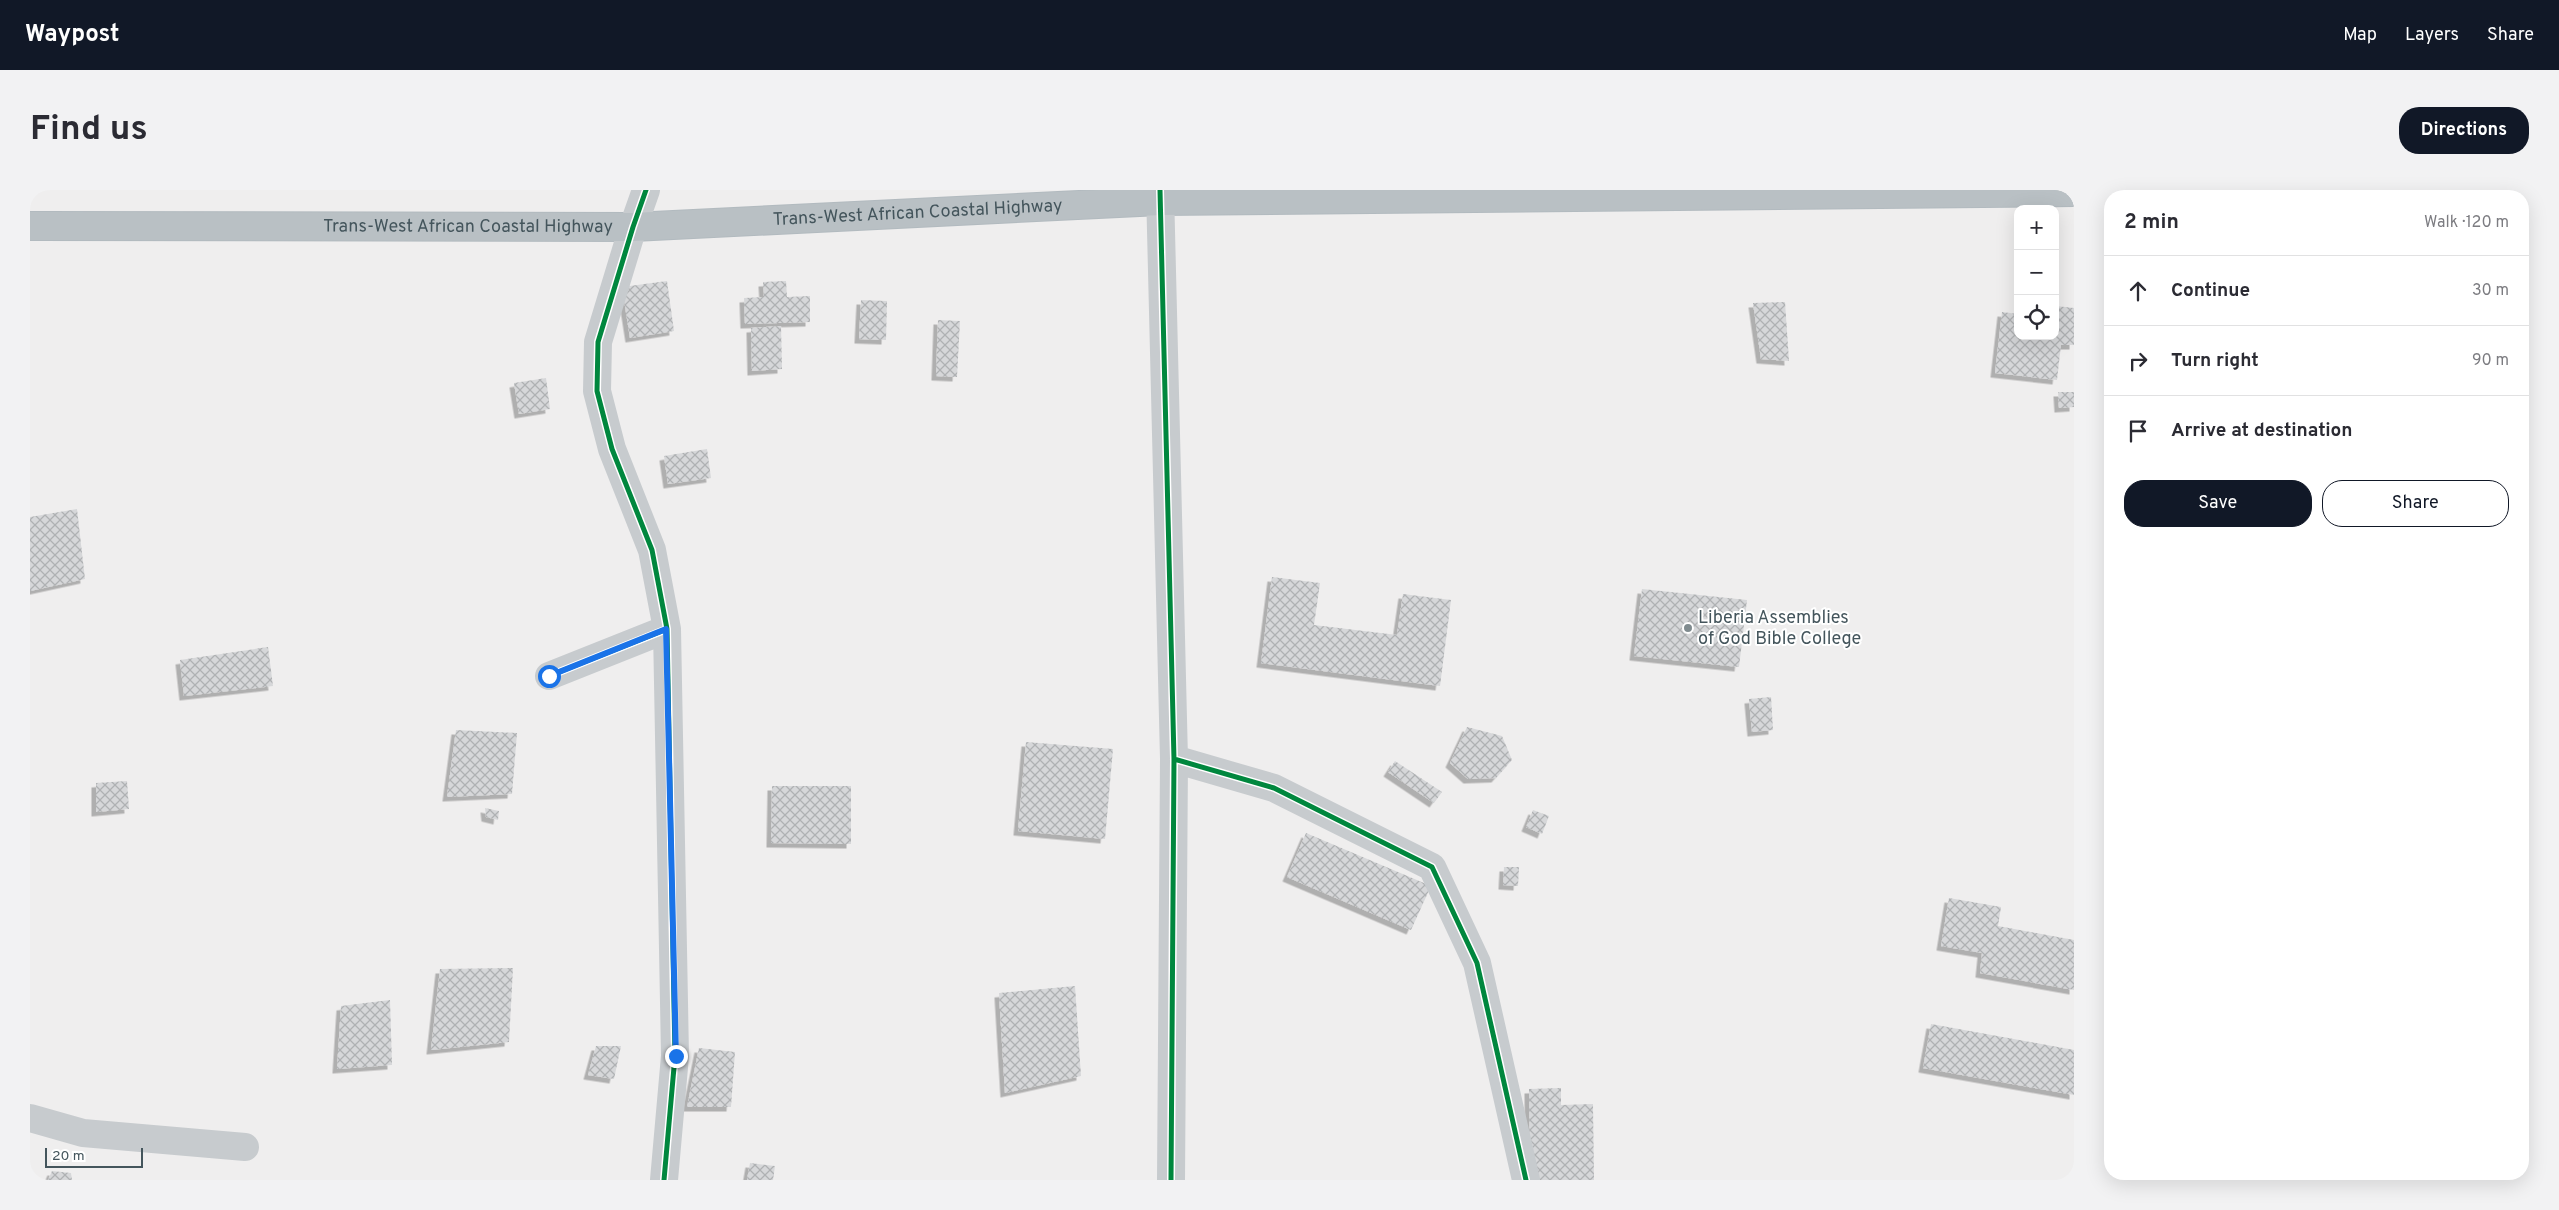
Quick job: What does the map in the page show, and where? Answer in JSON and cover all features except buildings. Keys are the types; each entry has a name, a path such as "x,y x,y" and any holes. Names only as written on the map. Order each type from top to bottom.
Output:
{"highway":[{"name":"Trans-West African Coastal Highway","path":"30,226 633,226 1160,195 2074,192"}],"street":[{"path":"646,190 633,226 598,342 597,391 612,449 652,550 666,629 676,1056 664,1180"},
{"path":"1160,195 1174,759 1171,1180"},
{"path":"549,676 666,629"},
{"path":"1174,759 1274,788 1432,867 1477,963 1526,1180"},
{"path":"30,1118 83,1133 244,1147"}],"cycle path":[{"path":"549,676 667,629 652,550 612,449 597,391 598,342 646,190"},
{"path":"1160,190 1174,759 1171,1180"},
{"path":"664,1180 675,1056 667,629"},
{"path":"1174,759 1274,788 1432,867 1477,963 1526,1180"}],"place":[{"name":"Liberia Assemblies of God Bible College","path":"1688,628"}],"route":[{"path":"549,676 666,629 676,1056"}]}
